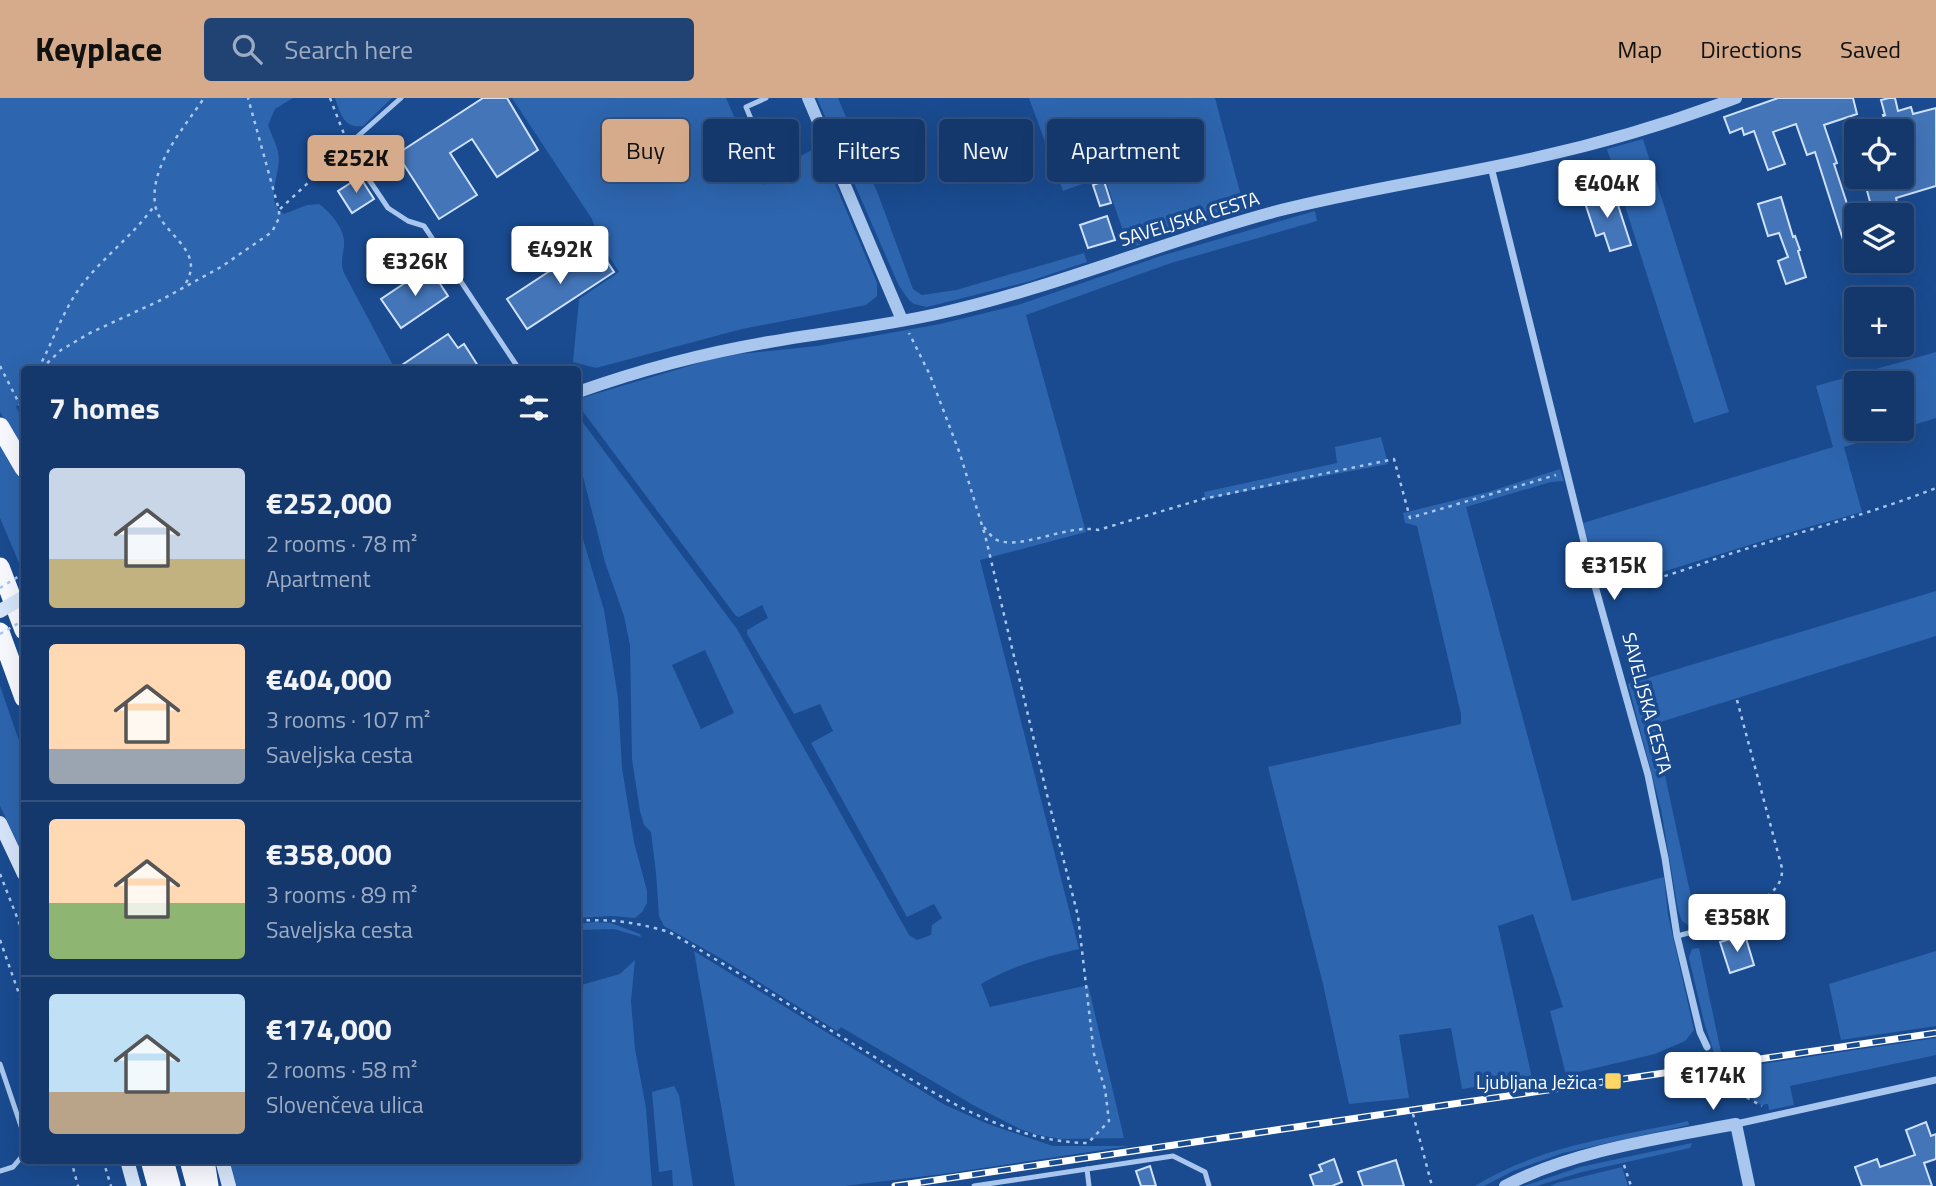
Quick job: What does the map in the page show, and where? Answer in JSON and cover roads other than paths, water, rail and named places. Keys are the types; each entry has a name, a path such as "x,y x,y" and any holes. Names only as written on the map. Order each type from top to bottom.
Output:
{"highway":[{"path":"0,427 21,463"},
{"path":"0,567 21,622"},
{"path":"0,633 21,690"},
{"path":"151,1164 157,1186"},
{"path":"165,1164 171,1186"},
{"path":"190,1164 196,1186"},
{"path":"206,1164 209,1186"}],"main road":[{"path":"0,611 21,599"},
{"path":"0,823 21,868"},
{"path":"128,1164 134,1186"},
{"path":"223,1164 229,1186"}],"street":[{"path":"808,98 902,320"},
{"name":"SAVELJSKA CESTA","path":"581,392 662,365 707,354 902,320 1019,294 1190,237 1272,213 1620,137 1736,98"},
{"name":"SAVELJSKA CESTA","path":"1491,167 1595,586 1648,775 1663,844 1677,936 1706,1047"},
{"path":"1504,1186 1543,1169 1592,1154 1936,1080"},
{"path":"1736,1124 1749,1186"}],"lane":[{"path":"401,98 348,145 388,208 408,221 424,226 517,366"},
{"path":"751,119 746,107 766,98"},
{"path":"1677,936 1747,918 1754,905"},
{"path":"0,1064 21,1126"},
{"path":"0,1171 13,1167 21,1156"},
{"path":"974,1186 1173,1156 1205,1172 1209,1186"},
{"path":"1087,1169 1089,1186"}],"railway":[{"path":"895,1186 1936,1033"}],"place":[{"name":"Ljubljana Ježica","path":"1613,1081"}]}
